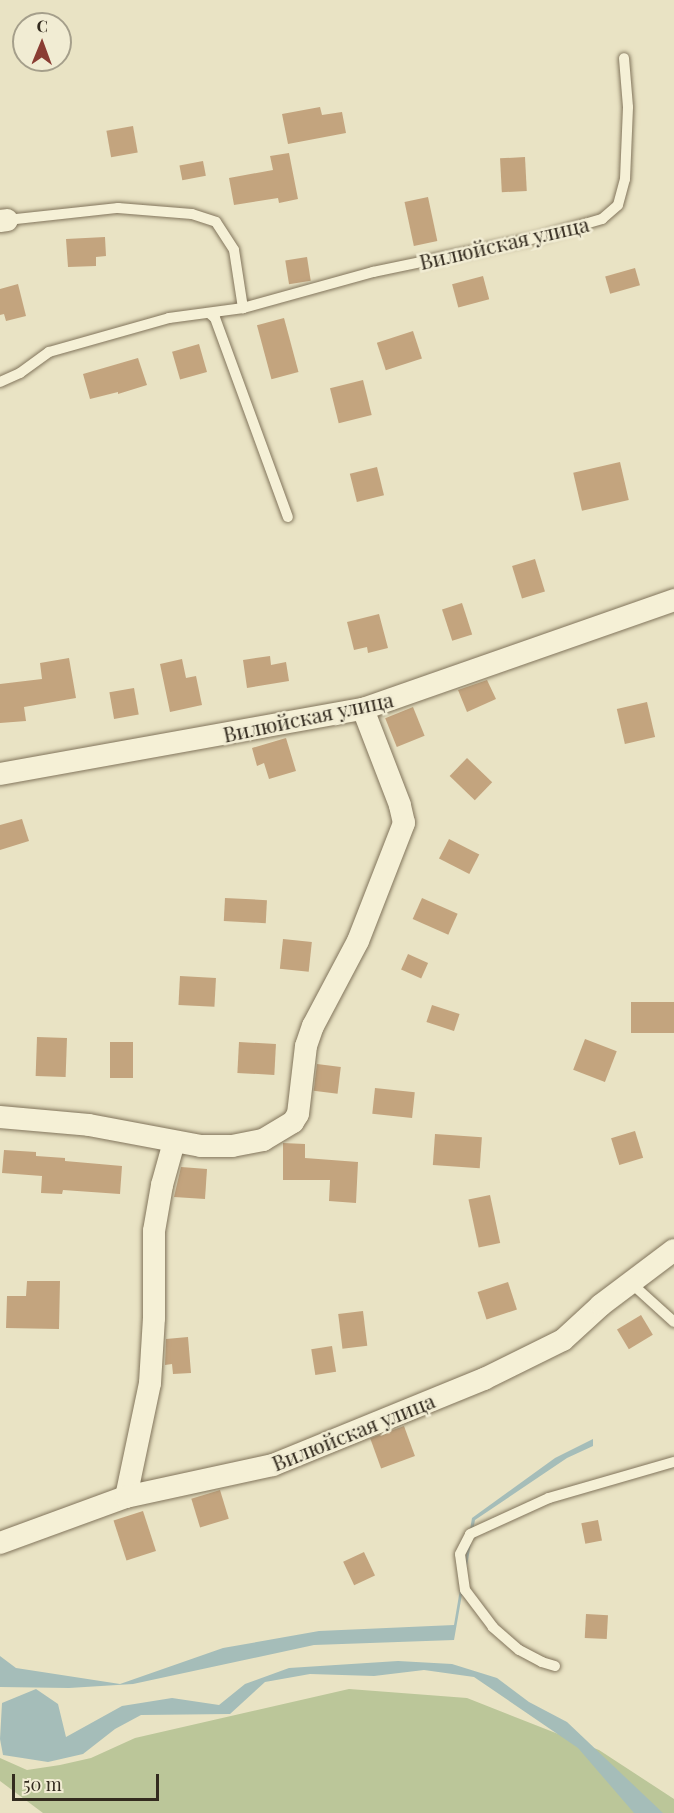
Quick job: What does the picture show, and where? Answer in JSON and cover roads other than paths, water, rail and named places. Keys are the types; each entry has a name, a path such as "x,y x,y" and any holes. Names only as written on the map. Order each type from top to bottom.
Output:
{"street":[{"name":"Вилюйская улица","path":"0,774 363,710 674,600"},
{"path":"0,1118 89,1125 201,1146 232,1146 263,1140 283,1130 298,1114 306,1047 313,1026 358,941 404,823 400,805 363,710"},
{"path":"126,1497 150,1383 154,1318 154,1231 162,1185 174,1142"},
{"name":"Вилюйская улица","path":"0,1543 126,1497 273,1465 484,1379 563,1340 601,1305 674,1250"}],"lane":[{"name":"Вилюйская улица","path":"0,382 20,373 49,352 169,318 243,308 373,272 540,237 602,219 618,205 625,179 628,106 624,58"},
{"path":"3,220 118,208 192,214 216,222 234,250 243,308"},
{"path":"209,313 215,318 288,517"},
{"path":"631,1284 674,1322"},
{"path":"555,1666 519,1650 493,1627 465,1590 460,1554 470,1534 549,1498 674,1462"}],"water":[{"path":"593,1439 593,1446 567,1458 475,1520 454,1640 314,1645 133,1684 69,1688 0,1687 0,1656 16,1668 120,1684 223,1648 319,1631 454,1625 472,1518 555,1458"},
{"path":"398,1661 452,1664 497,1678 529,1702 567,1722 663,1813 634,1813 578,1748 474,1677 424,1670 374,1676 310,1674 265,1682 230,1714 141,1715 115,1729 83,1754 48,1762 3,1755 0,1739 2,1703 36,1689 58,1704 66,1737 122,1706 172,1698 219,1705 245,1684 289,1668"}]}
